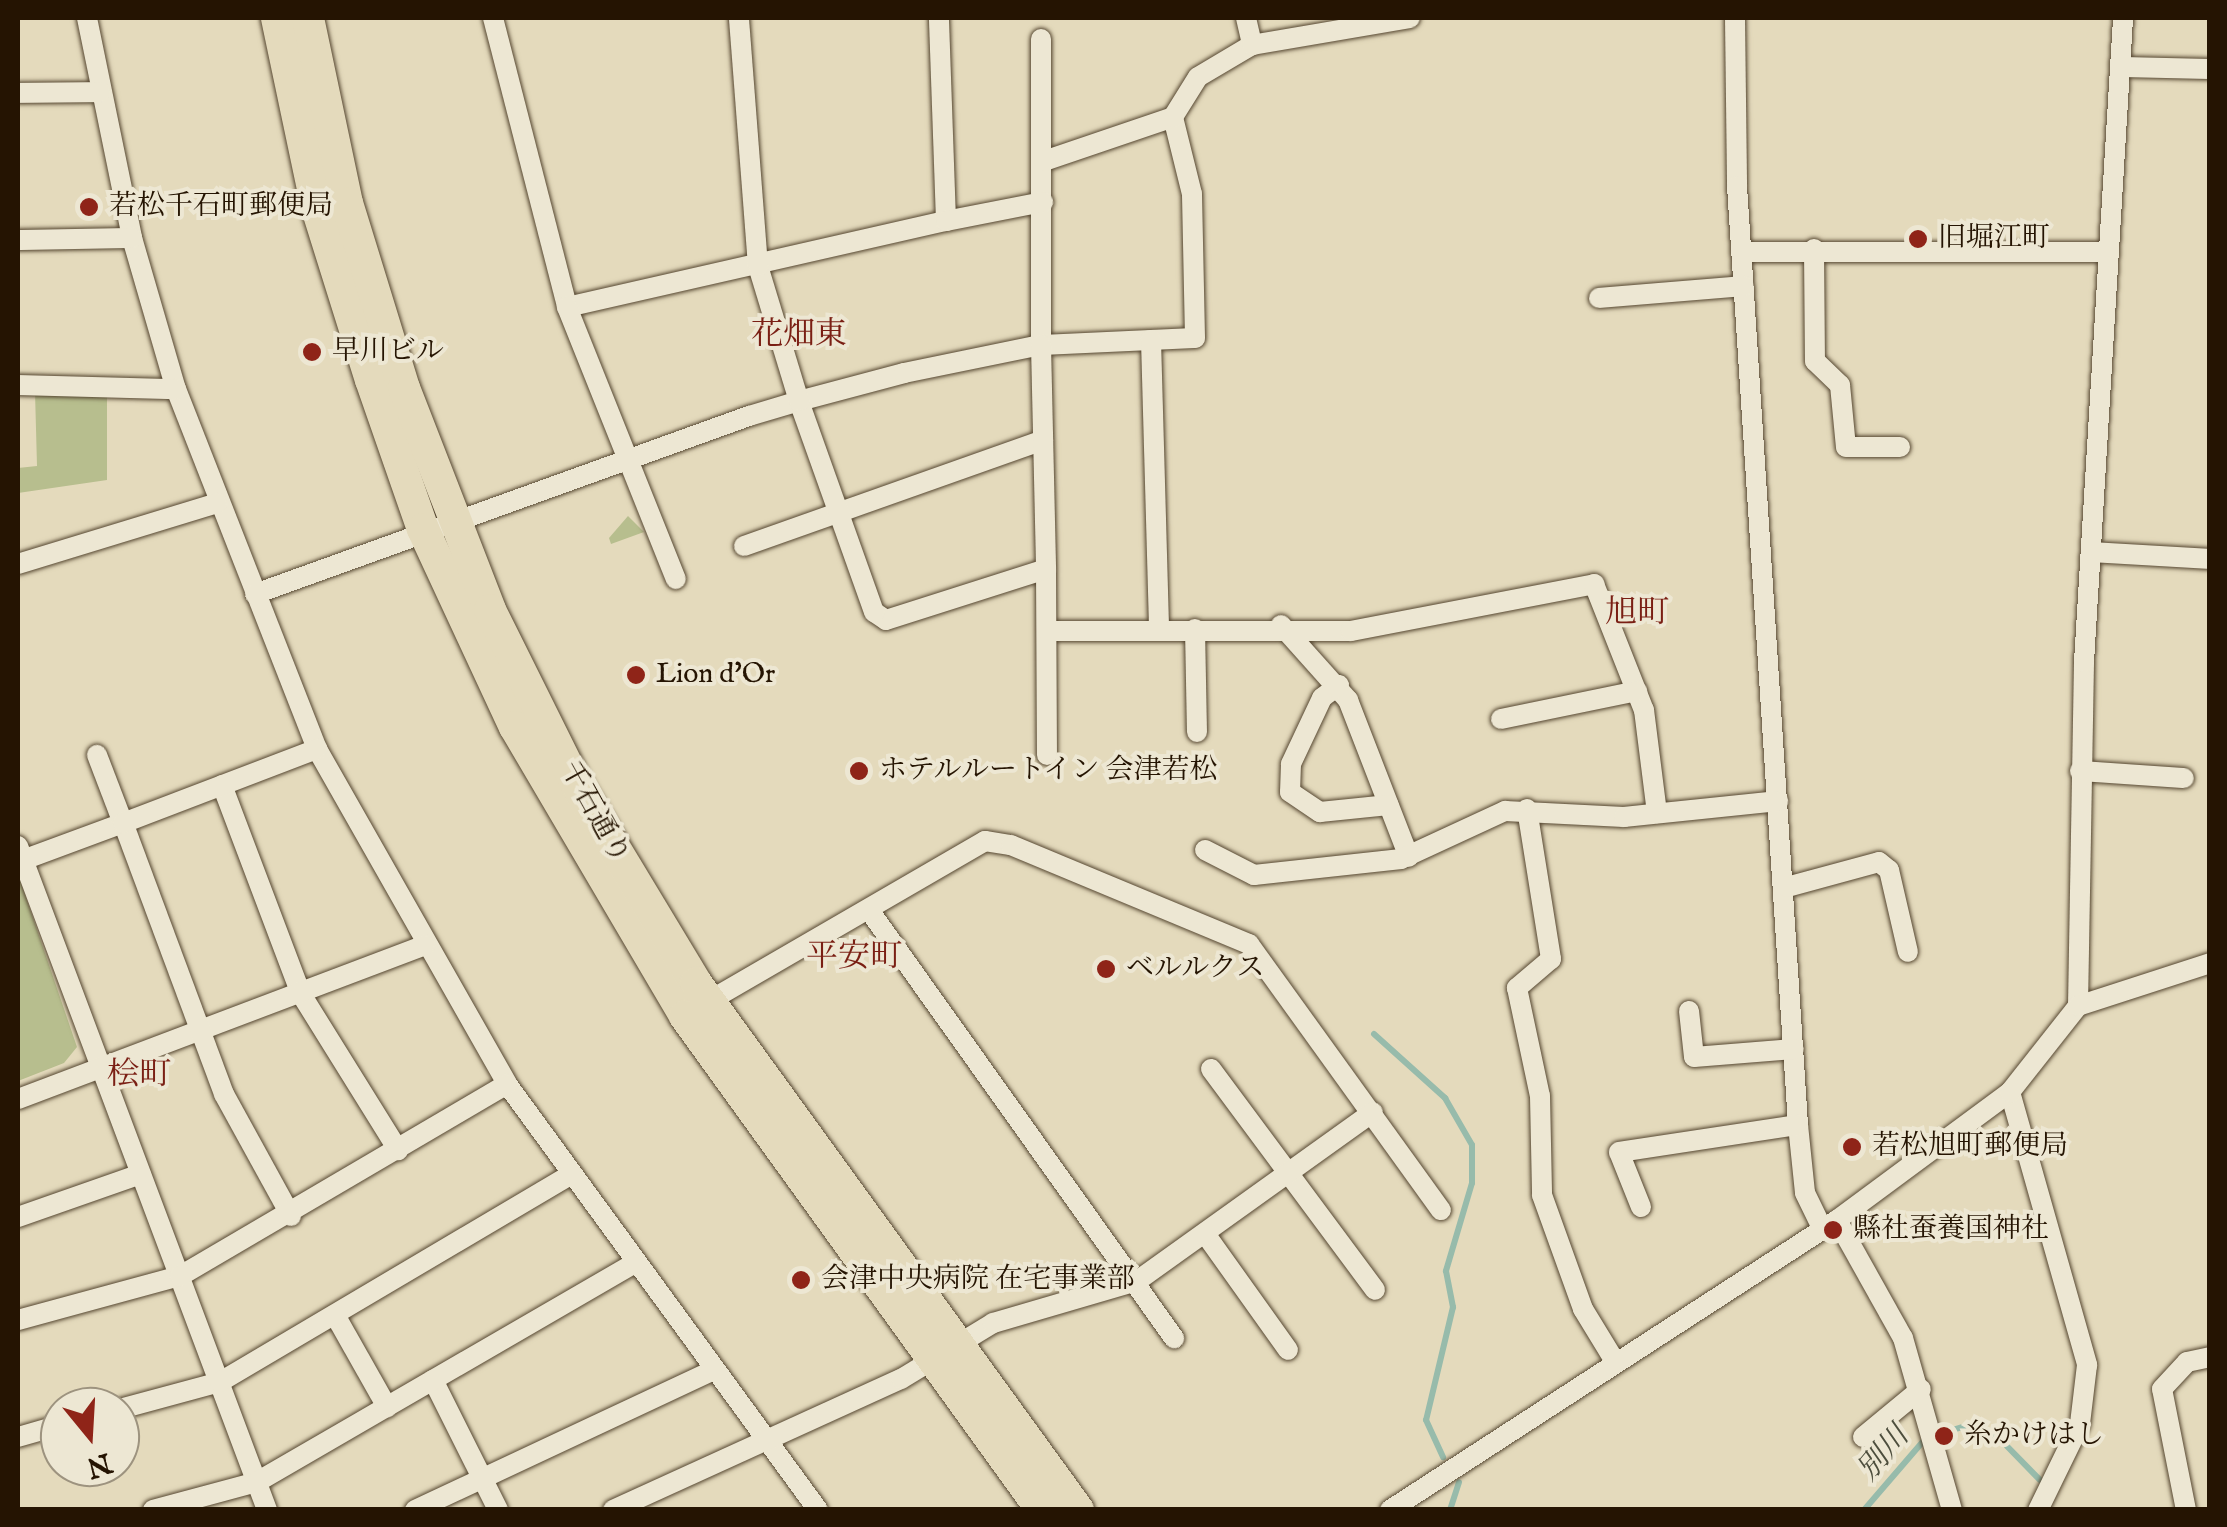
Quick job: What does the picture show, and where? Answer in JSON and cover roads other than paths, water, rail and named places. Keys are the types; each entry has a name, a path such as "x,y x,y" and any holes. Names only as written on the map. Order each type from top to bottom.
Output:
{"main road":[{"name":"千石通り","path":"276,18 316,208 514,727 645,956 943,1350 1078,1510"},
{"name":"千石通り","path":"308,18 347,203 437,524 578,789 709,1001 943,1350 1042,1510"}],"street":[{"path":"87,18 132,238 176,389 217,503 317,750 425,946 507,1084 818,1510"},
{"path":"493,18 568,307 623,456 676,579"},
{"path":"738,18 758,266 799,401 874,612 886,620 1046,569"},
{"path":"939,18 946,221"},
{"path":"1246,18 1252,45"},
{"path":"1044,162 1173,117 1198,77 1252,45 1410,18"},
{"path":"1735,18 1744,286 1787,886 1804,1193 1830,1224 1924,1397 1952,1510"},
{"path":"2078,1006 2080,771 2123,18"},
{"path":"1041,39 1047,755"},
{"path":"2122,67 2210,69"},
{"path":"18,93 100,92"},
{"path":"256,594 623,456 799,401 1041,345 1196,338 1192,194 1173,117"},
{"path":"568,307 1042,202"},
{"path":"18,240 132,238"},
{"path":"1743,252 1814,248 2108,252"},
{"path":"1814,248 1814,361 1840,385 1846,447 1900,447"},
{"path":"1599,298 1744,286"},
{"path":"1151,340 1159,629"},
{"path":"18,385 176,389"},
{"path":"744,546 1043,440"},
{"path":"18,564 217,503"},
{"path":"2092,552 2210,559"},
{"path":"1048,631 1281,625 1351,631 1594,584 1637,691 1657,813"},
{"path":"1281,625 1339,685 1409,857"},
{"path":"1194,629 1198,732"},
{"path":"1339,685 1322,698 1290,764 1290,792 1320,812 1389,805"},
{"path":"1501,718 1637,691"},
{"path":"267,1510 20,853 123,823 317,750"},
{"path":"97,755 200,1032 291,1216"},
{"path":"2080,771 2184,778"},
{"path":"222,786 301,994 398,1150"},
{"path":"1204,850 1254,875 1409,857 1472,821 1527,809 1657,813 1778,802"},
{"path":"1527,809 1551,960 1517,988 1540,1096 1542,1195 1582,1309 1616,1364"},
{"path":"709,1001 985,840 1062,865 1249,944 1441,1210"},
{"path":"1787,886 1879,862 1889,870 1908,952"},
{"path":"869,910 1174,1338"},
{"path":"18,1100 425,946"},
{"path":"1390,1510 1830,1224 2010,1092 2078,1006 2210,963"},
{"path":"1689,1011 1694,1057 1794,1049"},
{"path":"1211,1069 1375,1290"},
{"path":"18,1320 180,1276 291,1216 507,1084"},
{"path":"2010,1092 2088,1364 2080,1424 2046,1508"},
{"path":"614,1509 765,1440 943,1350 1137,1281 1373,1112"},
{"path":"1640,1207 1620,1152 1798,1125"},
{"path":"18,1217 141,1174"},
{"path":"140,1404 220,1382 572,1174"},
{"path":"1206,1235 1288,1350"},
{"path":"153,1510 257,1482 636,1262"},
{"path":"335,1315 387,1407"},
{"path":"2186,1510 2162,1389 2187,1362 2210,1357"},
{"path":"414,1510 714,1370"},
{"path":"433,1380 498,1510"},
{"path":"1863,1437 1924,1397"}],"waterway":[{"path":"1374,1034 1445,1098 1472,1145 1472,1183 1446,1271 1453,1307 1426,1420 1443,1457"},
{"name":"別川","path":"1936,1435 1968,1425 1998,1437 2040,1480"},
{"path":"1864,1510 1925,1439"},
{"name":"別川","path":"1450,1510 1459,1482"}],"place":[{"name":"若松千石町郵便局","path":"89,207"},
{"name":"旧堀江町","path":"1918,239"},
{"name":"早川ビル","path":"312,352"},
{"name":"Lion d'Or","path":"636,675"},
{"name":"ホテルルートイン 会津若松","path":"859,771"},
{"name":"ベルルクス","path":"1106,969"},
{"name":"若松旭町郵便局","path":"1852,1147"},
{"name":"縣社蚕養国神社","path":"1833,1230"},
{"name":"会津中央病院 在宅事業部","path":"801,1280"},
{"name":"糸かけはし","path":"1944,1436"}],"district":[{"name":"花畑東","path":"799,336"},
{"name":"旭町","path":"1637,614"},
{"name":"平安町","path":"854,958"},
{"name":"桧町","path":"139,1076"}]}
